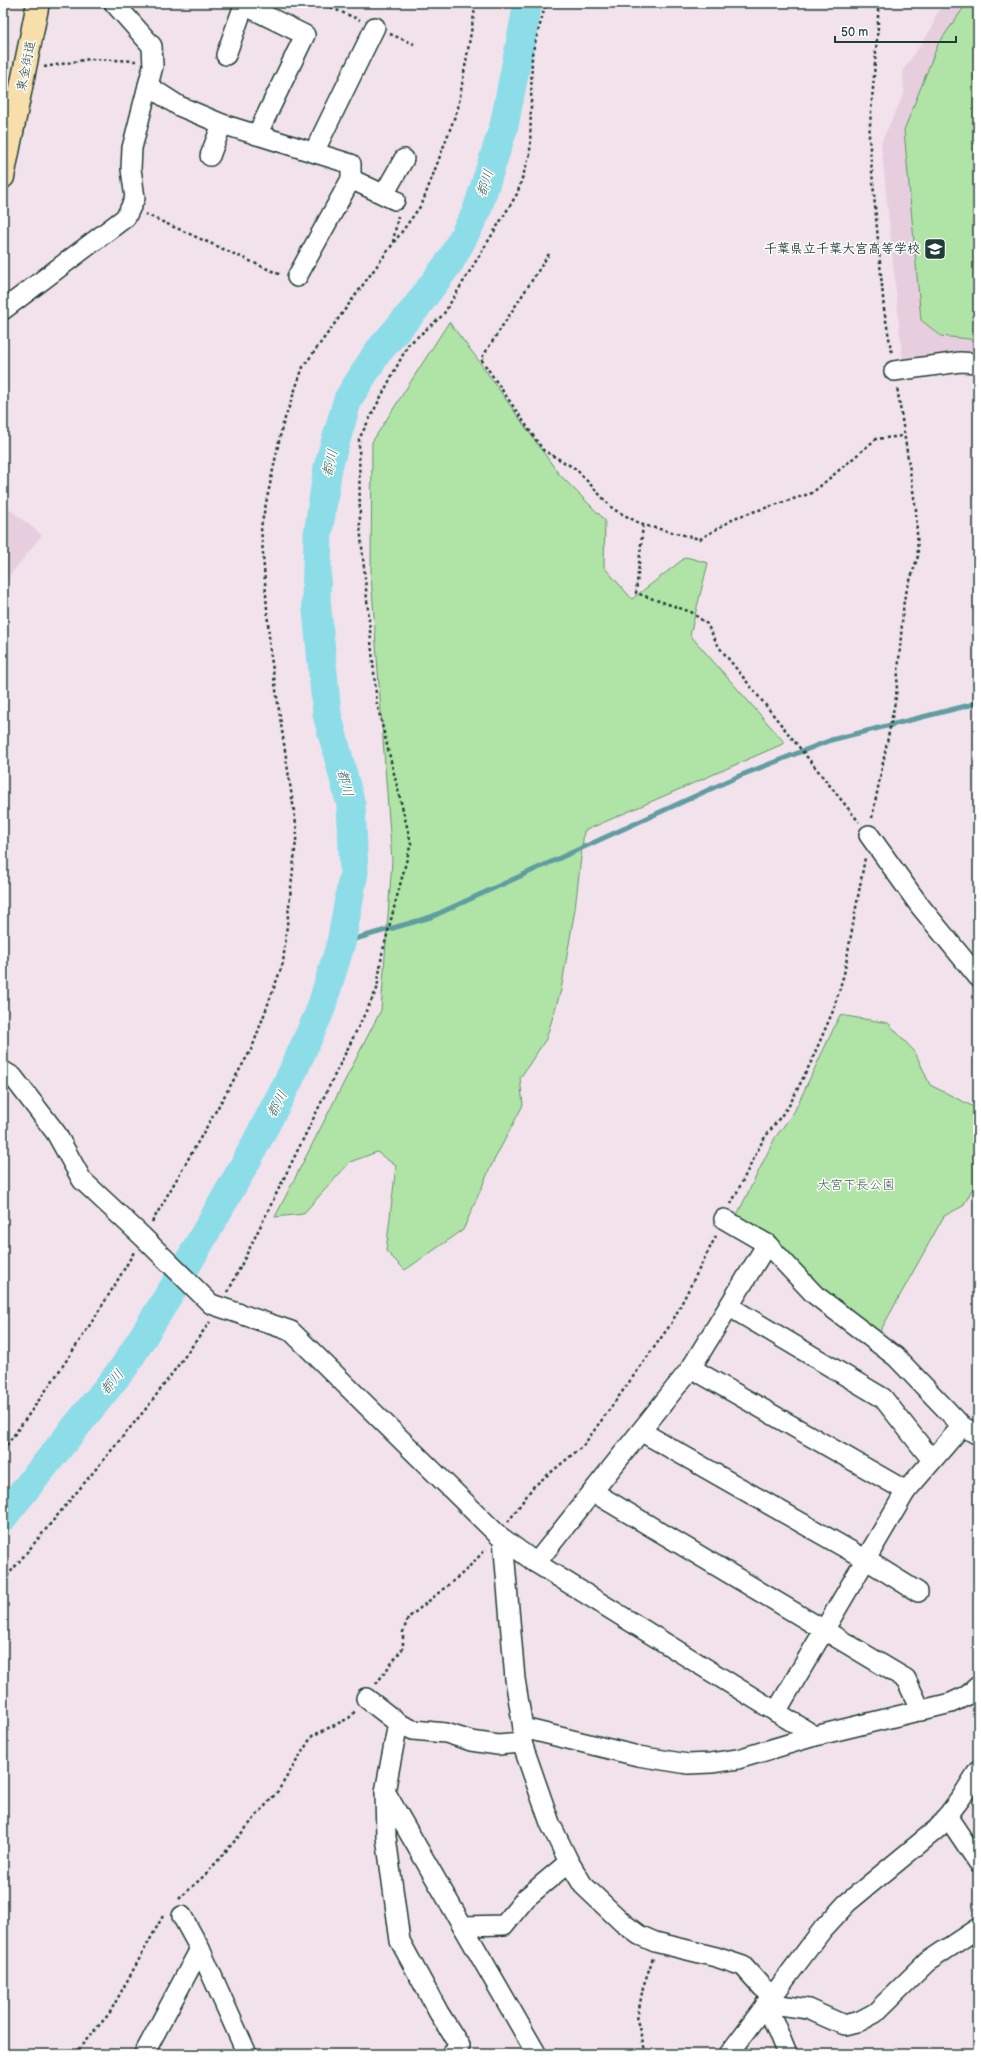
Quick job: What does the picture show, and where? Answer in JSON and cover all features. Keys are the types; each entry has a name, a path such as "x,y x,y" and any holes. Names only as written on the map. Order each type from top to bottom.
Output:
{"highway":[{"name":"東金街道","path":"3,177 38,3"}],"street":[{"path":"3,310 126,217 134,198 131,169 132,148 153,62 152,46 114,3"},
{"path":"226,55 244,5 305,35 257,135"},
{"path":"314,152 376,27"},
{"path":"148,86 179,106 222,124 351,164 351,179 297,278"},
{"path":"210,156 222,124"},
{"path":"351,179 389,197 404,159"},
{"path":"894,371 960,362 978,362"},
{"path":"869,835 920,906 978,977"},
{"path":"3,1071 13,1077 56,1133 82,1180 215,1306 291,1331 501,1537 536,1563 815,1736"},
{"path":"724,1219 767,1244 814,1294 896,1357 970,1430 932,1460 906,1491 776,1712"},
{"path":"536,1563 692,1368 767,1244"},
{"path":"730,1307 883,1398 932,1460"},
{"path":"692,1368 906,1491"},
{"path":"642,1432 865,1559 918,1592"},
{"path":"593,1492 906,1679 921,1711"},
{"path":"501,1537 515,1680 523,1735 550,1823 569,1862 583,1885 623,1923 640,1935 658,1943 723,1959 743,1966 762,1987 769,1999 787,2054"},
{"path":"366,1698 398,1723 413,1730 446,1733 471,1741 498,1745 523,1735 688,1764 738,1759 815,1736 951,1703 968,1695 978,1686"},
{"path":"398,1723 385,1792 386,1837 400,1942 458,2051"},
{"path":"729,2054 823,1929 847,1903 938,1828 962,1798 978,1771"},
{"path":"385,1792 536,2053 535,2054"},
{"path":"947,1816 978,1862"},
{"path":"463,1926 504,1925 526,1898 569,1862"},
{"path":"174,1910 200,1949 247,2054"},
{"path":"769,1999 808,2009 844,2025 860,2021 876,2013 927,1962 978,1928"},
{"path":"144,2054 200,1949"}],"path":[{"path":"3,1450 33,1409 109,1296 252,1048 283,963 297,831 270,650 261,527 282,427 303,367 422,204 458,108 476,3"},
{"path":"3,1581 149,1405 215,1306 377,989 382,954 411,844 377,704 360,526 359,439 408,345 443,315 517,194 530,154 532,54 546,3"},
{"path":"869,835 896,697 904,598 918,556 916,510 903,436 884,309 869,138 878,26 878,3"},
{"path":"26,64 48,68 90,59 153,62"},
{"path":"389,197 400,205 393,244"},
{"path":"130,207 290,279 297,278"},
{"path":"549,254 481,359 544,450 576,469 613,509 643,525 700,539 737,517 812,493 876,439 903,436"},
{"path":"643,525 636,593 691,612 707,624 719,647 869,835"},
{"path":"74,2054 109,2014 174,1910 278,1791 312,1736 349,1718 366,1698 403,1648 402,1632 408,1618 464,1572 501,1537"},
{"path":"646,2054 637,2020 643,1987 658,1943"}],"shaded area":[{"name":"千葉県立千葉大宮高等学校","path":"944,3 978,3 978,357 903,364 881,142 904,94 903,70 932,28 935,17"},
{"path":"3,504 42,535 3,584"}],"green space":[{"name":"千葉県立千葉大宮高等学校","path":"967,3 978,3 978,340 941,336 921,320 904,130 938,44"},
{"path":"449,322 476,357 558,473 605,520 604,567 632,599 686,557 708,563 690,635 785,743 584,831 575,909 561,990 546,1039 520,1078 523,1105 491,1166 463,1230 405,1270 386,1251 396,1166 377,1152 350,1162 303,1214 275,1217 381,1010 392,861 371,576 372,442"},
{"name":"大宮下長公園","path":"840,1015 888,1023 915,1052 930,1085 978,1109 978,1179 963,1206 944,1216 877,1337 821,1295 781,1244 736,1217 775,1138 794,1112"}],"waterway":[{"name":"都川","path":"3,1517 124,1367 177,1282 246,1162 289,1080 320,1011 341,943 354,872 351,805 327,714 316,600 318,534 328,467 348,399 377,353 414,310 451,260 476,213 504,126 528,3"},
{"path":"341,943 431,917 739,776 831,740 978,703"}],"place":[{"name":"千葉県立千葉大宮高等学校","path":"935,249"}]}
